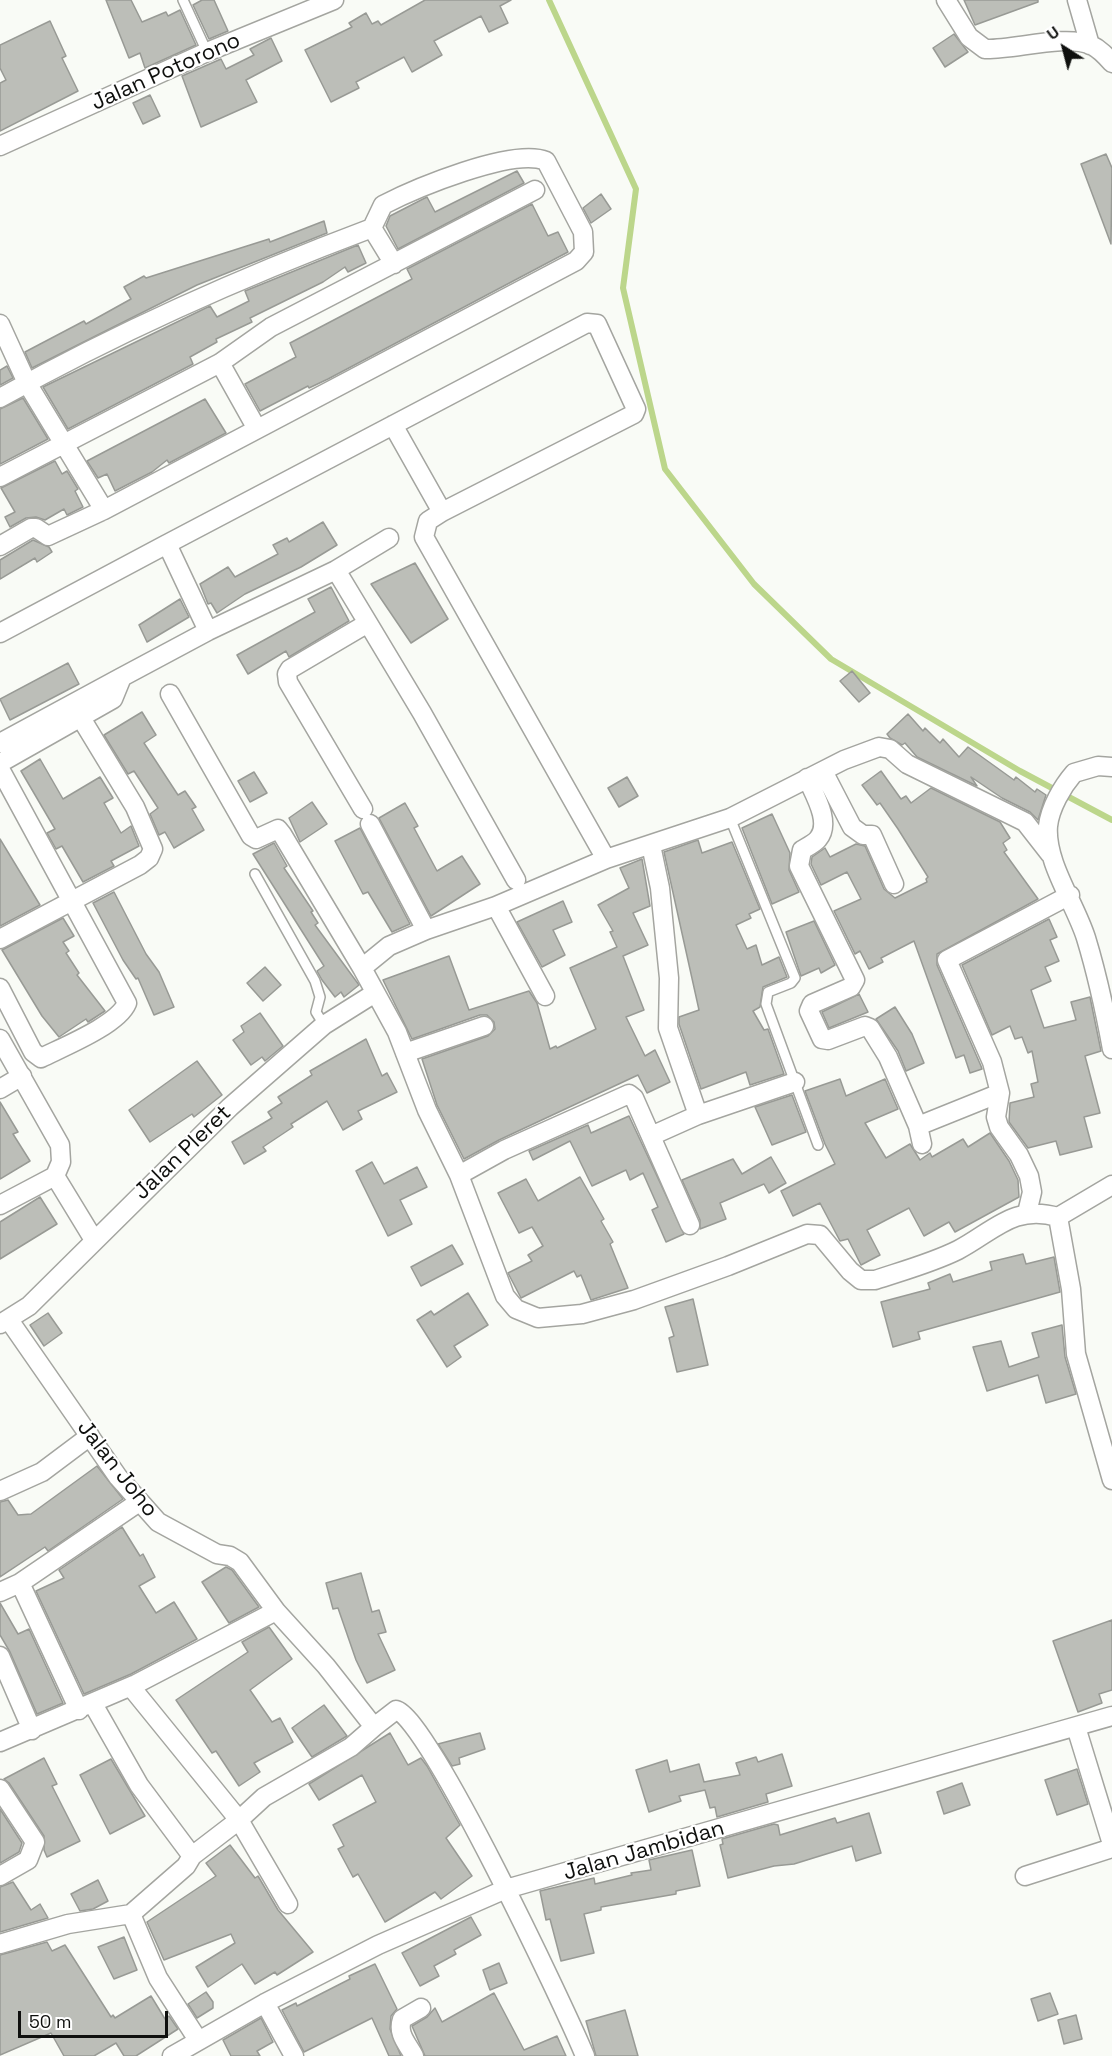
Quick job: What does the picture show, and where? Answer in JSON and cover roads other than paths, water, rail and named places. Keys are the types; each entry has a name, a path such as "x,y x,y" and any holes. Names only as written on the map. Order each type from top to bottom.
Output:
{"street":[{"name":"Jalan Potorono","path":"0,146 207,52 334,0"},
{"path":"946,0 969,37 985,49 1070,42 1090,45 1102,52 1112,63"},
{"path":"1077,0 1090,45"},
{"path":"0,398 178,307 372,228 383,206 464,170 538,158 546,161 583,232 584,252 576,261 104,510 48,536 36,528 31,528 0,546"},
{"path":"0,477 220,363 271,327 535,190"},
{"path":"372,228 394,264"},
{"path":"0,633 587,323 597,324 636,409 634,414 442,512 429,521 424,537 606,859"},
{"path":"0,324 27,383 104,510"},
{"path":"220,363 257,429"},
{"path":"393,425 442,512"},
{"path":"2,736 122,677 208,631 336,570 389,538"},
{"path":"167,544 208,631"},
{"path":"336,570 422,713 516,880"},
{"path":"368,623 290,669 287,674 288,682 367,816 426,930"},
{"path":"0,763 113,699 122,677"},
{"path":"170,694 251,836 256,839 278,829 362,968 405,1053 427,1110 459,1175 504,1296 516,1309 538,1318 582,1314 634,1300 807,1234 820,1235 850,1271 861,1280 875,1280 957,1250 1005,1220 1027,1213 1058,1217 1112,1185"},
{"path":"0,939 71,899 140,865 149,858 153,849 135,807 81,718"},
{"path":"362,968 389,946 426,930 496,906 606,859 730,818 863,751 884,747 907,764 1025,822 1050,854 1070,895 1086,938 1106,1013 1112,1049"},
{"path":"1050,854 1048,825 1066,782 1074,773 1084,769 1112,767"},
{"path":"0,769 126,999 123,1010 103,1026 41,1058 33,1052 0,987"},
{"path":"815,774 852,826 863,835 872,836 894,885"},
{"path":"815,774 824,829 818,840 802,850 799,866 855,980 851,987 812,1004 809,1011 822,1039 828,1040 865,1026 870,1028 888,1057 920,1135 1000,1093"},
{"path":"651,845 660,888 669,978 668,1028 698,1115"},
{"path":"1027,1213 1032,1192 1029,1176 1019,1155 999,1127 996,1117 1000,1093 992,1062 947,960 1070,895"},
{"path":"496,906 545,996"},
{"name":"Jalan Pleret","path":"4,1322 29,1306 230,1107 324,1025 375,993"},
{"path":"405,1053 484,1026"},
{"path":"0,1039 60,1145 61,1162 55,1176 0,1205"},
{"path":"0,1089 22,1076"},
{"path":"651,1136 698,1115 795,1082"},
{"path":"459,1175 504,1150 629,1094 634,1098 690,1225"},
{"path":"55,1176 94,1240"},
{"path":"1058,1217 1071,1289 1076,1354 1112,1480"},
{"name":"Jalan Joho","path":"4,1322 139,1502 170,1531 240,1562 276,1611 326,1666 374,1727"},
{"path":"0,1491 42,1472 90,1436"},
{"path":"0,1592 20,1583 139,1502"},
{"path":"20,1583 86,1707 139,1785 192,1856"},
{"path":"0,1742 131,1687 276,1611"},
{"path":"0,1656 32,1730"},
{"path":"131,1687 239,1820 288,1904"},
{"path":"0,1944 68,1924 131,1914 186,1866 192,1856 239,1820 264,1797 351,1747 396,1710 410,1719 438,1760 506,1889 585,2056"},
{"name":"Jalan Jambidan","path":"172,2056 265,2003 378,1945 506,1889 1112,1716"},
{"path":"1025,1876 1112,1846 1076,1727"},
{"path":"0,1790 35,1842 28,1860 0,1876"},
{"path":"131,1914 158,1978 198,2040"},
{"path":"265,2003 294,2056"},
{"path":"414,2056 400,2033 399,2026 402,2019 421,2008"}],"lane":[{"path":"183,0 207,52"},
{"path":"730,818 795,978 791,983 768,992 766,996 818,1145"},
{"path":"255,874 315,981 320,997 316,1012 324,1025"}],"waterway":[{"path":"549,0 636,189 623,288 665,469 754,584 831,659 1020,771 1112,820"}]}
